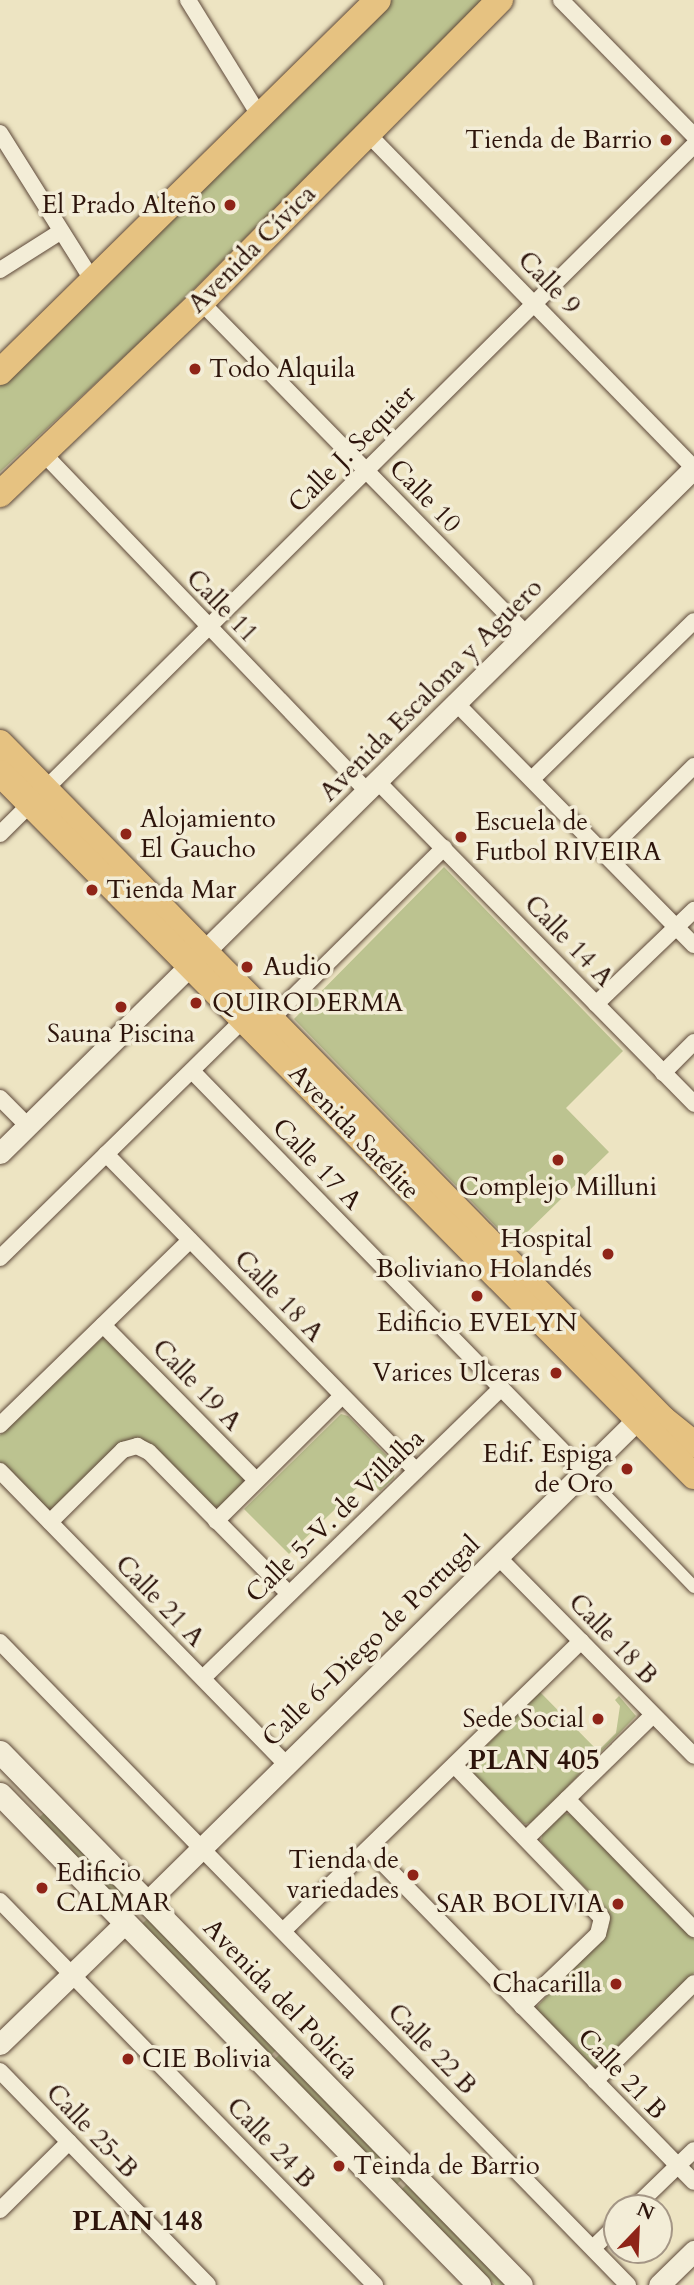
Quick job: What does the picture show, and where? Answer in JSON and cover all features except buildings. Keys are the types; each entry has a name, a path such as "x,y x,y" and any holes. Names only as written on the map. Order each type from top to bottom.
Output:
{"main road":[{"path":"0,372 91,278 378,0"},
{"name":"Avenida Cívica","path":"0,494 201,302 500,0"},
{"path":"0,743 38,796"},
{"path":"0,773 38,796"},
{"name":"Avenida Satélite","path":"38,796 258,1014 643,1413 691,1453"},
{"name":"Avenida del Policía","path":"0,1752 521,2285"},
{"path":"0,1794 479,2285"},
{"path":"126,1922 147,1902"}],"street":[{"path":"188,0 259,115"},
{"path":"561,0 694,136"},
{"path":"0,133 91,278"},
{"name":"Calle 9","path":"367,133 694,468"},
{"name":"Calle J. Sequier","path":"0,834 210,629 533,302 694,145"},
{"path":"0,270 60,232"},
{"name":"Calle 10","path":"201,302 527,635"},
{"name":"Calle 11","path":"42,452 210,629 374,788"},
{"name":"Avenida Escalona y Aguero","path":"0,1153 374,788 694,468"},
{"path":"532,779 694,621"},
{"path":"457,704 694,945"},
{"path":"605,854 694,766"},
{"name":"Calle 14 A","path":"374,788 444,848 694,1104"},
{"path":"0,1258 192,1071 444,848"},
{"path":"596,1004 694,910"},
{"path":"663,1073 694,1042"},
{"name":"Calle 17 A","path":"192,1071 583,1472"},
{"path":"0,1097 28,1126"},
{"name":"Calle 18 A","path":"106,1154 416,1471"},
{"path":"0,1425 190,1240"},
{"name":"Calle 19 A","path":"103,1325 256,1480"},
{"name":"Calle 5-V. de Villalba","path":"203,1678 501,1388"},
{"path":"216,1521 342,1396"},
{"name":"Calle 6-Diego de Portugal","path":"147,1902 643,1413"},
{"path":"50,1522 123,1450 137,1446 149,1452 289,1594"},
{"name":"Calle 21 A","path":"0,1471 286,1764"},
{"path":"583,1472 694,1587"},
{"name":"Calle 18 B","path":"498,1556 694,1756"},
{"path":"283,1931 581,1641"},
{"name":"Calle 22 B","path":"0,1642 628,2285"},
{"path":"527,1838 653,1715"},
{"path":"455,1766 599,1912 603,1923 598,1934 523,2007"},
{"path":"567,1799 694,1929"},
{"name":"Calle 21 B","path":"369,1849 694,2182"},
{"name":"Calle 24 B","path":"0,1901 375,2285"},
{"path":"0,2044 126,1922"},
{"path":"595,2081 694,1983"},
{"name":"Calle 25-B","path":"0,2071 208,2285"},
{"path":"0,2210 69,2142"},
{"path":"649,2194 694,2150"},
{"path":"593,2248 603,2238"},
{"path":"659,2285 694,2251"}],"green space":[{"name":"El Prado Alteño","path":"392,0 484,0 154,329 0,472 0,386"},
{"path":"444,867 623,1051 566,1108 609,1152 514,1245 294,1019"},
{"path":"103,1337 243,1476 244,1483 219,1507 213,1507 141,1439 121,1443 50,1511 0,1462 0,1435"},
{"path":"341,1414 348,1416 396,1465 394,1478 380,1491 367,1478 289,1554 244,1509"},
{"path":"540,1692 598,1751 616,1733 620,1706 615,1700 619,1696 636,1716 532,1823 524,1824 472,1772 469,1763"},
{"path":"45,1812 126,1896 120,1902 39,1818"},
{"path":"564,1813 573,1815 694,1939 694,1973 595,2069 535,2009 609,1927 604,1907 541,1842 542,1835"},
{"path":"148,1918 278,2048 271,2055 141,1925"},
{"path":"281,2053 403,2179 395,2186 274,2060"},
{"path":"407,2184 507,2284 495,2285 401,2190"}],"place":[{"name":"Tienda de Barrio","path":"666,140"},
{"name":"El Prado Alteño","path":"230,205"},
{"name":"Todo Alquila","path":"195,369"},
{"name":"Alojamiento El Gaucho","path":"126,834"},
{"name":"Escuela de Futbol RIVEIRA","path":"461,837"},
{"name":"Tienda Mar","path":"92,890"},
{"name":"Audio","path":"247,967"},
{"name":"QUIRODERMA","path":"196,1003"},
{"name":"Sauna Piscina","path":"121,1007"},
{"name":"Complejo Milluni","path":"558,1160"},
{"name":"Hospital Boliviano Holandés","path":"608,1254"},
{"name":"Edificio EVELYN","path":"477,1296"},
{"name":"Varices Ulceras","path":"556,1373"},
{"name":"Edif. Espiga de Oro","path":"627,1469"},
{"name":"Sede Social","path":"598,1719"},
{"name":"Tienda de variedades","path":"413,1875"},
{"name":"Edificio CALMAR","path":"42,1888"},
{"name":"SAR BOLIVIA","path":"618,1904"},
{"name":"Chacarilla","path":"616,1984"},
{"name":"CIE Bolivia","path":"128,2059"},
{"name":"Teinda de Barrio","path":"339,2166"}],"district":[{"name":"PLAN 405","path":"534,1760"},
{"name":"PLAN 148","path":"138,2221"}]}
